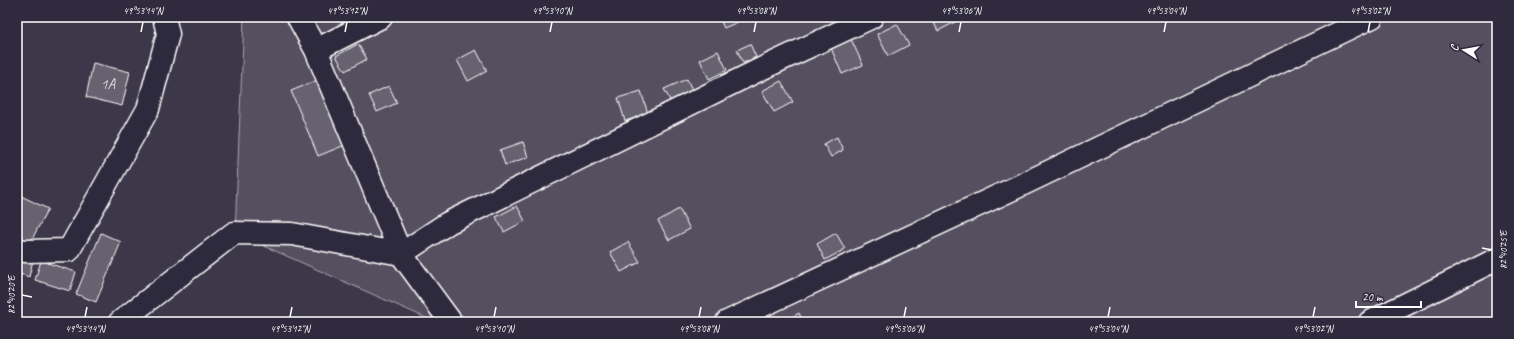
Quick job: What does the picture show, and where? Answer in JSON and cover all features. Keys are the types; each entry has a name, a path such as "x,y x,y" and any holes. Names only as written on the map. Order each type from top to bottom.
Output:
{"street":[{"path":"17,250 68,250 148,109 168,34 164,17"},
{"path":"298,17 316,50 401,254 451,322"},
{"path":"316,50 381,17"},
{"path":"120,322 234,233 292,234 401,254 448,222 761,69 872,17"},
{"path":"727,322 1017,187 1372,17"},
{"path":"1370,322 1497,259"}],"shaded area":[{"path":"244,17 1497,17 1497,322 435,322 235,233"}],"building":[{"path":"719,17 735,17 738,22 724,28"},
{"path":"931,17 955,17 957,21 938,31"},
{"path":"897,24 909,45 888,56 877,34"},
{"path":"851,39 863,65 842,74 831,48"},
{"path":"358,44 367,59 345,71 336,56"},
{"path":"750,44 756,57 743,63 737,50"},
{"path":"476,50 487,71 468,81 457,60"},
{"path":"718,51 727,70 709,79 700,60"},
{"path":"93,63 130,72 122,106 86,97"},
{"path":"687,79 694,94 672,104 664,89"},
{"path":"318,80 345,145 318,156 291,91"},
{"path":"781,81 793,102 774,112 762,91"},
{"path":"389,86 397,103 377,112 369,95"},
{"path":"641,91 648,114 625,121 618,98"},
{"path":"837,137 843,150 831,157 824,144"},
{"path":"523,142 528,157 505,165 500,150"},
{"path":"17,194 48,209 30,243 17,236"},
{"path":"517,206 525,221 504,232 496,217"},
{"path":"679,209 690,229 669,240 658,221"},
{"path":"101,233 121,242 96,302 76,294"},
{"path":"836,233 845,249 825,260 817,244"},
{"path":"628,242 640,262 621,272 610,252"},
{"path":"17,255 33,260 29,277 17,273"},
{"path":"41,261 76,272 70,291 35,280"},
{"path":"799,313 803,322 784,322"}]}
